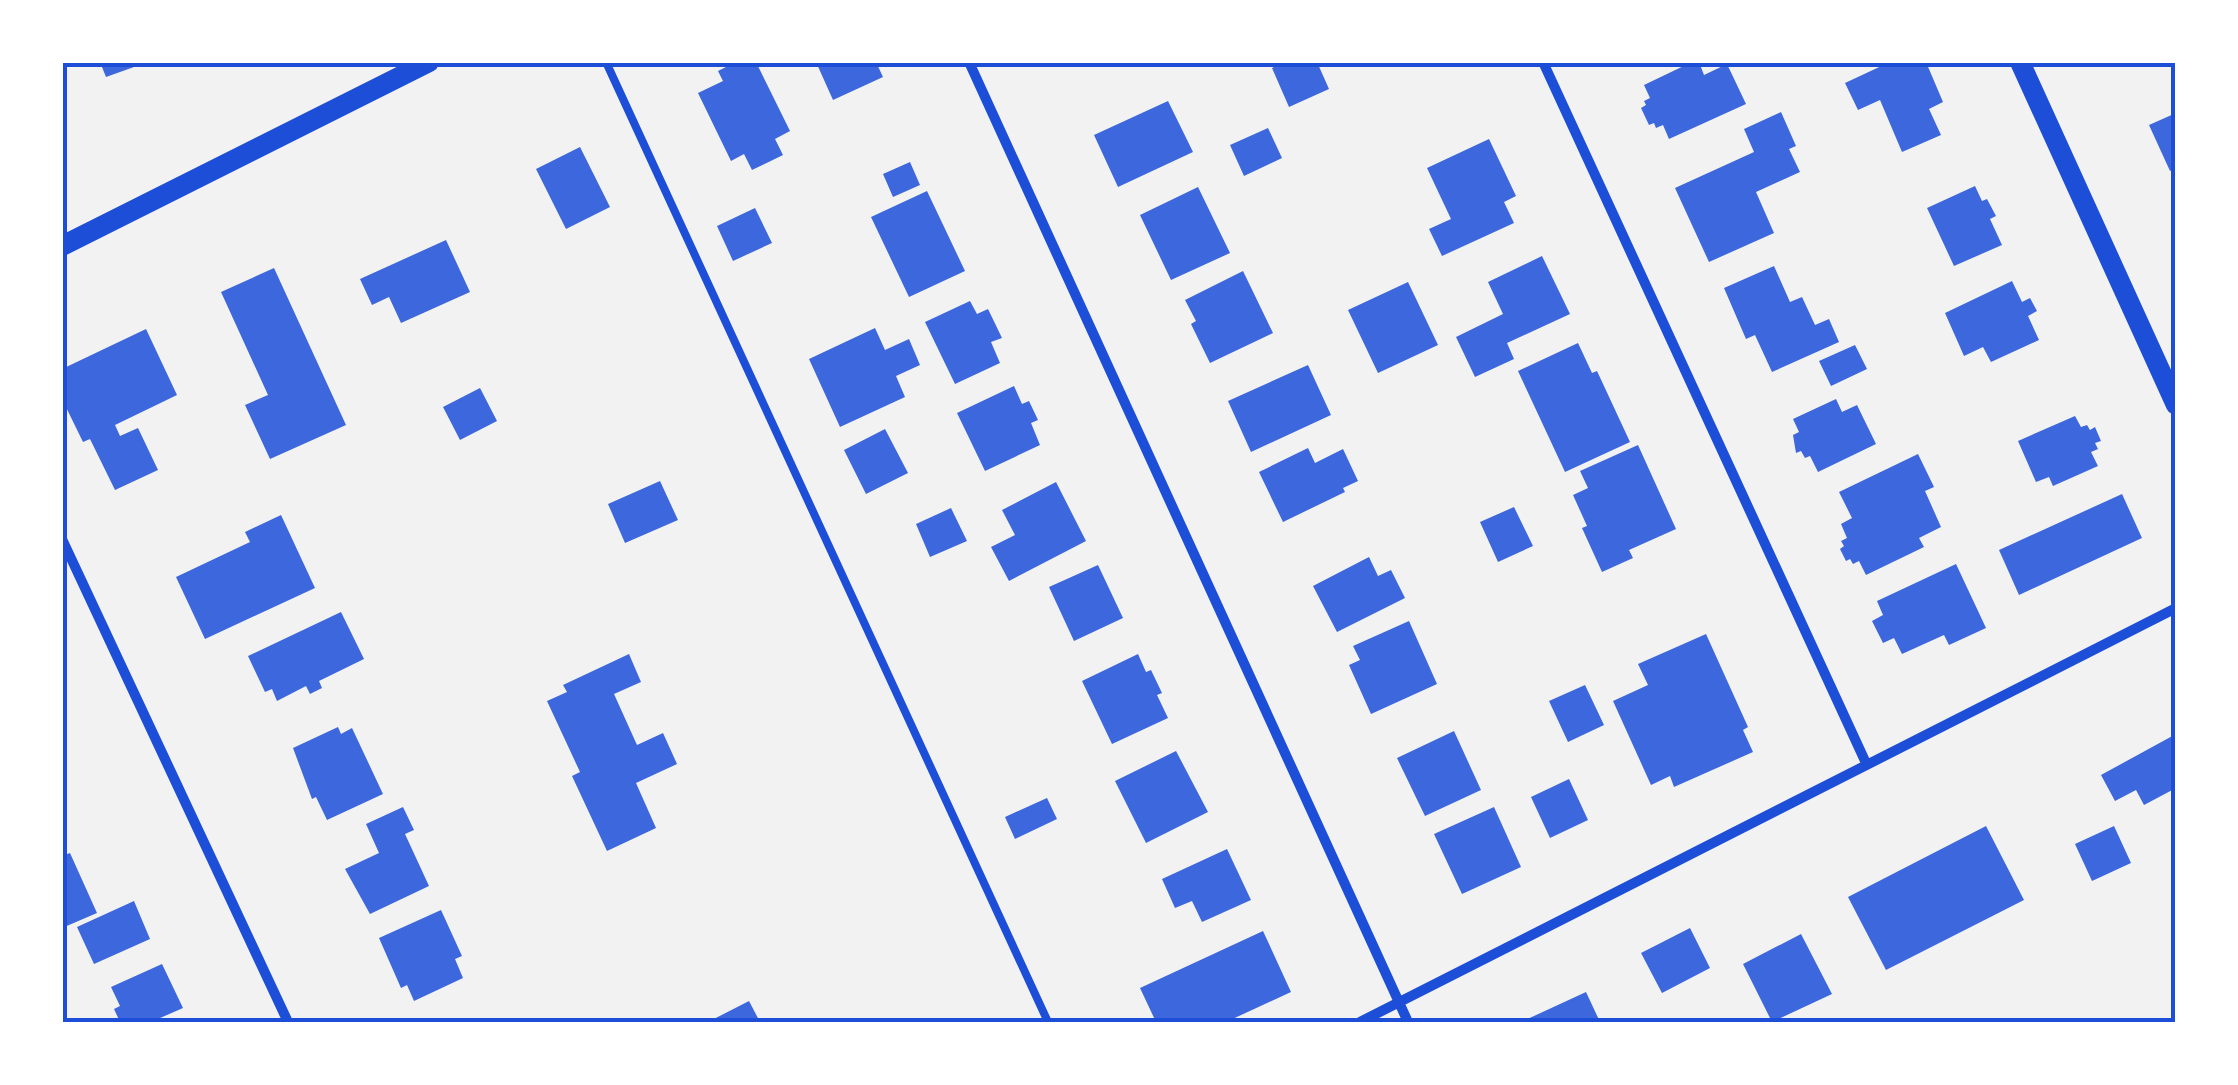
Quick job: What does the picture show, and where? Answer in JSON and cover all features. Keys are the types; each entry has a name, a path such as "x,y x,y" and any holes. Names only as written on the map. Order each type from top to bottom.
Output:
{"main road":[{"path":"62,246 429,62"},
{"path":"2020,62 2176,405"}],"street":[{"path":"969,62 1408,1022"},
{"path":"1542,62 1866,764"},
{"path":"62,540 288,1022"},
{"path":"1360,1022 2176,608"}],"lane":[{"path":"606,62 1048,1022"}],"building":[{"path":"100,62 148,62 106,77"},
{"path":"736,62 756,62 790,131 775,139 783,155 752,170 744,154 731,161 698,93 723,81 718,71"},
{"path":"816,62 876,62 883,77 833,100"},
{"path":"1284,62 1317,62 1329,89 1289,107 1272,68"},
{"path":"1699,62 1704,75 1727,64 1746,104 1669,139 1663,125 1649,125 1641,108 1650,98 1644,85"},
{"path":"1890,62 1926,62 1943,102 1929,109 1941,135 1902,152 1880,100 1858,110 1845,83"},
{"path":"1168,101 1193,152 1118,187 1094,135"},
{"path":"1781,112 1796,146 1789,149 1800,172 1756,192 1774,233 1709,262 1675,188 1754,152 1744,129"},
{"path":"2176,113 2176,168 2170,171 2149,125"},
{"path":"1268,128 1282,158 1244,176 1230,145"},
{"path":"1489,139 1516,196 1504,202 1514,223 1442,256 1429,229 1451,219 1427,168"},
{"path":"580,147 610,207 566,229 536,169"},
{"path":"910,162 920,185 893,197 883,174"},
{"path":"1975,186 1996,216 1990,219 2002,245 1954,266 1927,208"},
{"path":"1198,187 1230,253 1171,280 1140,215"},
{"path":"927,191 965,271 909,297 871,217"},
{"path":"755,208 772,243 733,261 717,226"},
{"path":"446,240 470,292 401,323 389,297 372,305 360,279"},
{"path":"1542,256 1570,314 1507,343 1514,359 1475,377 1456,337 1503,314 1488,282"},
{"path":"1774,266 1790,302 1802,297 1815,325 1829,319 1839,342 1772,372 1755,335 1746,339 1724,288"},
{"path":"274,268 346,425 270,459 245,405 268,395 221,292"},
{"path":"1243,271 1273,333 1210,363 1191,324 1196,321 1185,300"},
{"path":"2012,281 2022,302 2030,298 2037,311 2028,316 2039,340 1991,362 1983,347 1964,356 1945,313"},
{"path":"1408,282 1438,345 1378,373 1348,310"},
{"path":"970,301 977,314 988,309 1002,338 991,342 1000,363 955,384 925,322"},
{"path":"875,328 885,350 909,339 920,365 896,376 905,397 840,427 809,359"},
{"path":"146,329 177,395 115,425 120,436 138,428 158,470 115,490 90,439 83,442 62,399 62,369"},
{"path":"1578,343 1592,373 1597,371 1630,442 1565,472 1518,371"},
{"path":"1855,345 1867,369 1831,386 1819,361"},
{"path":"1308,365 1331,415 1251,452 1228,401"},
{"path":"1014,386 1022,404 1029,401 1038,420 1031,423 1040,445 985,471 957,413"},
{"path":"480,388 497,421 460,440 443,407"},
{"path":"1836,399 1842,412 1857,405 1876,444 1818,472 1810,456 1805,458 1801,451 1796,453 1793,435 1799,432 1793,419"},
{"path":"2075,416 2081,427 2095,427 2101,441 2095,443 2098,449 2091,452 2098,466 2053,486 2049,477 2036,482 2018,441"},
{"path":"885,429 908,473 866,494 844,450"},
{"path":"1638,445 1676,529 1629,550 1633,558 1602,572 1582,528 1587,526 1573,495 1588,488 1580,471"},
{"path":"1308,448 1315,463 1343,449 1358,481 1343,488 1345,492 1283,522 1259,472"},
{"path":"1918,454 1934,487 1925,491 1941,527 1919,538 1924,547 1866,575 1859,561 1846,561 1840,549 1844,546 1841,541 1847,538 1841,524 1852,518 1839,492"},
{"path":"660,481 678,520 625,543 608,504"},
{"path":"1056,482 1086,541 1009,581 991,547 1015,535 1002,510"},
{"path":"2122,494 2142,538 2019,595 1999,550"},
{"path":"1514,507 1533,546 1498,562 1480,522"},
{"path":"951,508 967,541 930,557 916,524"},
{"path":"281,515 315,588 205,639 176,577 250,542 245,532"},
{"path":"1369,557 1378,576 1391,570 1405,598 1337,632 1313,586"},
{"path":"1956,564 1986,628 1949,645 1944,635 1902,654 1894,638 1883,643 1872,621 1883,615 1877,601"},
{"path":"1098,565 1123,618 1074,641 1049,587"},
{"path":"341,612 364,659 319,681 322,688 310,694 306,686 277,701 272,689 265,692 248,656"},
{"path":"1409,621 1437,684 1371,714 1349,665 1360,660 1353,646"},
{"path":"1706,634 1748,727 1743,730 1753,752 1674,787 1670,776 1651,785 1613,701 1648,685 1638,664"},
{"path":"629,654 641,682 614,694 637,745 663,733 677,764 636,783 656,828 607,851 572,776 580,772 547,701 567,692 563,685"},
{"path":"1138,654 1162,693 1157,695 1168,718 1112,744 1082,681"},
{"path":"1585,685 1604,725 1568,742 1549,701"},
{"path":"338,727 341,734 352,728 383,794 327,820 316,797 312,799 293,748"},
{"path":"1454,731 1481,790 1425,816 1397,758"},
{"path":"2176,734 2176,788 2144,805 2136,790 2115,801 2101,775"},
{"path":"1176,751 1208,812 1146,843 1115,781"},
{"path":"1569,779 1588,820 1550,838 1531,797"},
{"path":"1047,798 1057,819 1015,839 1005,817"},
{"path":"403,807 414,830 405,834 429,886 370,914 345,869 379,853 366,824"},
{"path":"1494,807 1521,867 1462,894 1434,834"},
{"path":"1986,826 2024,900 1886,970 1848,897"},
{"path":"2114,826 2131,863 2092,881 2075,844"},
{"path":"1227,849 1251,900 1202,922 1192,901 1175,908 1162,879"},
{"path":"70,853 97,913 62,928 62,856"},
{"path":"134,901 150,939 94,964 77,927"},
{"path":"441,910 462,956 455,959 463,978 414,1001 407,985 401,988 379,938"},
{"path":"1690,928 1710,968 1662,993 1641,953"},
{"path":"1263,931 1291,992 1226,1022 1156,1022 1140,988"},
{"path":"1801,934 1832,994 1772,1022 1743,964"},
{"path":"162,964 183,1008 151,1022 120,1022 114,1009 120,1006 111,987"},
{"path":"1586,992 1600,1022 1521,1022"},
{"path":"749,1001 760,1022 708,1022"}]}
